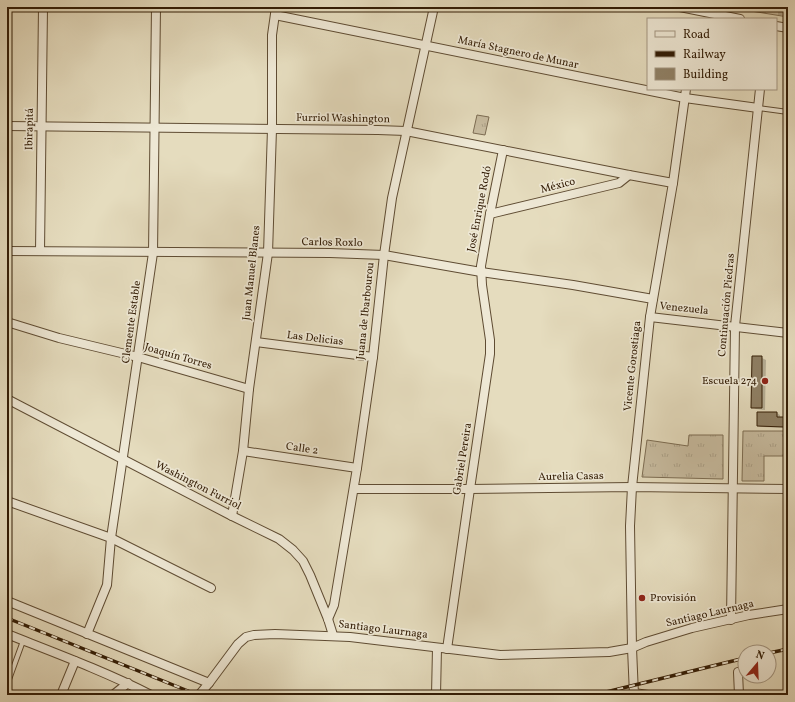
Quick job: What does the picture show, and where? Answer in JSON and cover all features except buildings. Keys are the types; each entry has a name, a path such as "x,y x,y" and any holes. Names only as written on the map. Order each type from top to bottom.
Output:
{"street":[{"name":"Ibirapitá","path":"40,251 43,7"},
{"name":"Clemente Estable","path":"87,634 107,585 111,538 152,253 156,7"},
{"name":"Juana de Ibarbourou","path":"328,619 334,604 354,489 373,357 392,198 434,7"},
{"path":"680,7 696,12 734,18"},
{"name":"María Stagnero de Munar","path":"276,11 425,45 685,98 758,108"},
{"name":"Juan Manuel Blanes","path":"232,516 243,451 268,253 272,129 272,35 276,11"},
{"path":"777,26 788,28"},
{"name":"Vicente Gorostiaga","path":"634,694 630,526 632,487 650,316 673,183 686,90"},
{"name":"Continuación Piedras","path":"731,620 735,326 760,90"},
{"name":"Furriol Washington","path":"7,126 406,131 673,183"},
{"name":"José Enrique Rodó","path":"480,272 503,150"},
{"name":"México","path":"490,214 619,183 629,175"},
{"name":"Carlos Roxlo","path":"7,251 384,255 480,272 573,285 653,299"},
{"name":"Gabriel Pereira","path":"447,649 490,354 490,340 480,272"},
{"name":"Venezuela","path":"650,316 788,333"},
{"name":"Joaquín Torres","path":"7,322 59,338 138,357 250,389"},
{"name":"Las Delicias","path":"256,342 373,357"},
{"name":"Washington Furriol","path":"7,399 279,539 303,561 328,619 333,636"},
{"name":"Calle 2","path":"243,451 357,468"},
{"name":"Aurelia Casas","path":"354,489 632,487 788,489"},
{"path":"7,501 111,538 211,588"},
{"path":"7,601 209,683 199,695"},
{"name":"Santiago Laurnaga","path":"209,683 238,644 246,637 254,635 275,634 350,637 500,655 609,652 632,648 646,642 677,633 749,615 788,609"},
{"path":"7,634 128,683 151,695"},
{"path":"436,695 437,648"},
{"path":"61,695 75,661"},
{"path":"113,695 128,683"},
{"path":"739,684 739,695"},
{"path":"634,694 648,695"}],"lane":[{"path":"758,108 788,112"},
{"path":"7,685 23,640"}],"green space":[{"path":"726,7 788,7 788,17"},
{"path":"477,115 489,117 485,135 473,133"},
{"path":"743,431 788,431 788,456 764,456 764,481 742,481"},
{"path":"689,435 723,435 723,479 642,477 647,440 688,446"}],"railway":[{"path":"7,618 198,695"},
{"path":"777,651 788,649"},
{"path":"594,695 737,660"}],"place":[{"name":"Escuela 274","path":"765,381"},
{"name":"Provisión","path":"642,598"}]}
